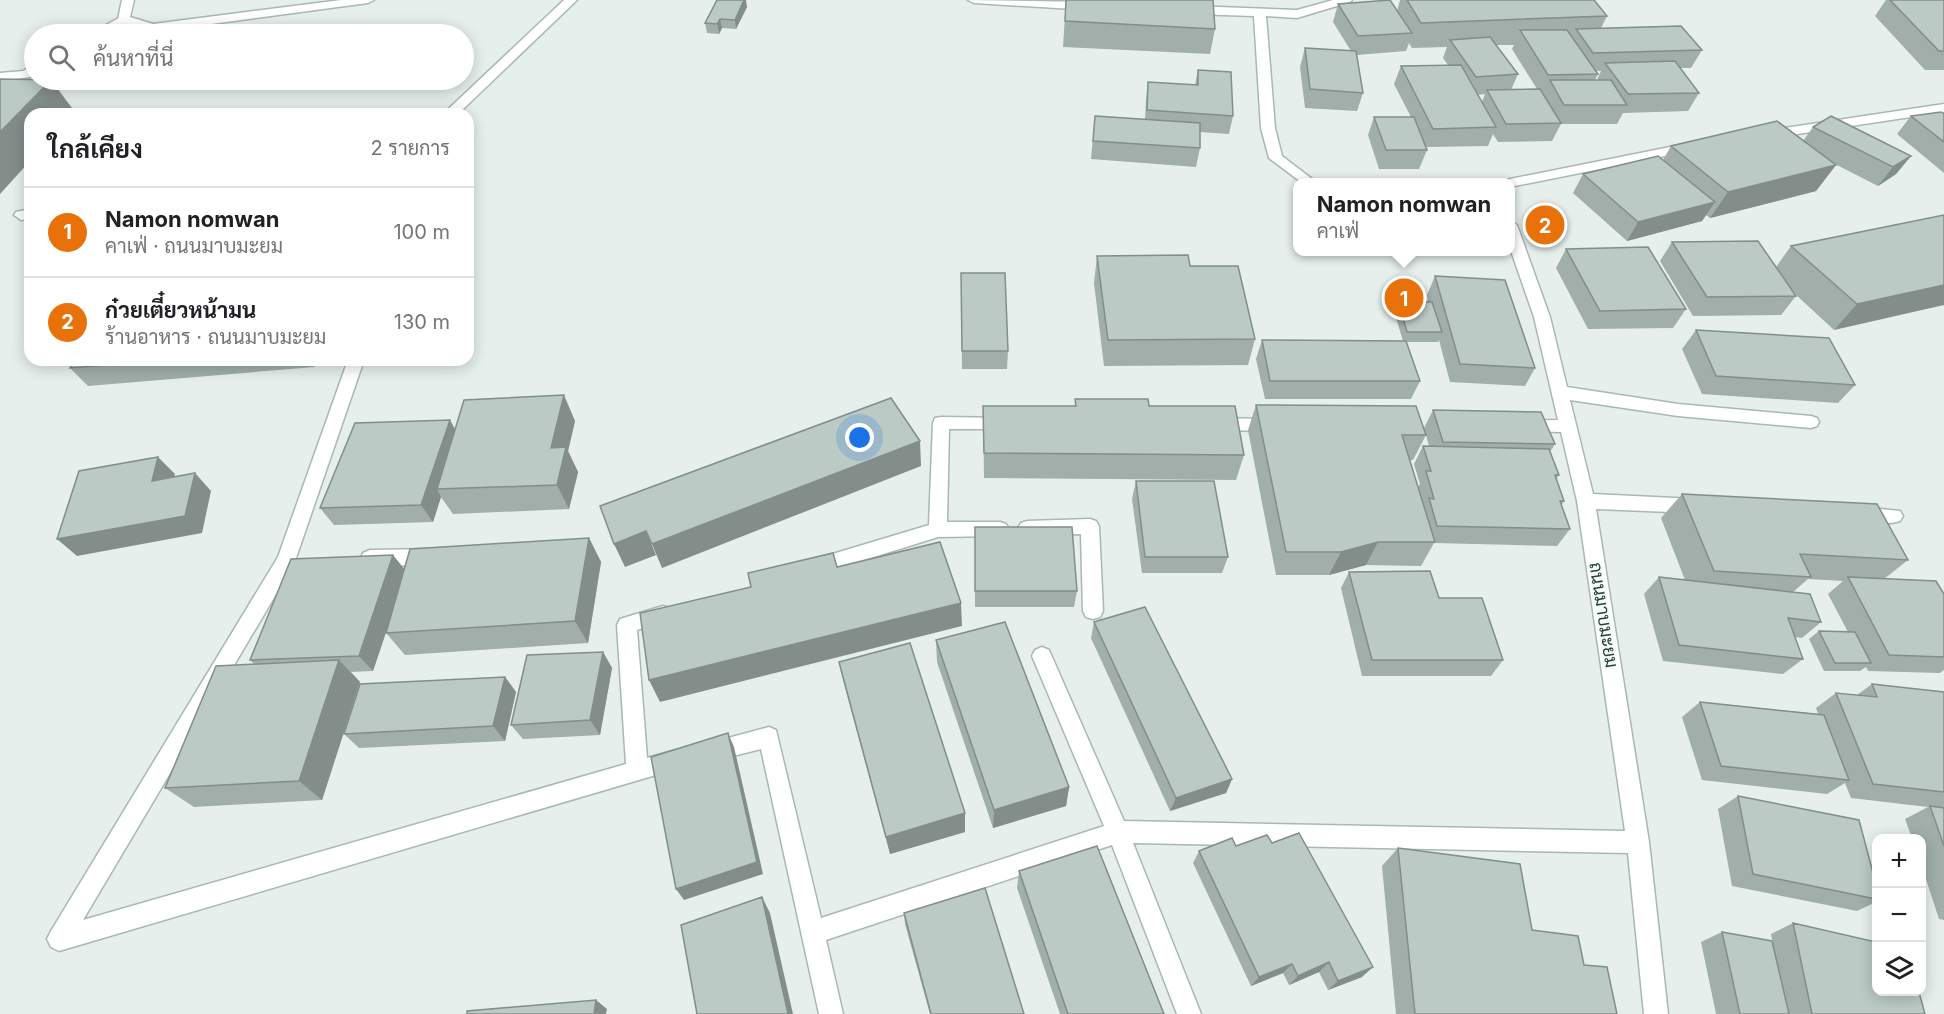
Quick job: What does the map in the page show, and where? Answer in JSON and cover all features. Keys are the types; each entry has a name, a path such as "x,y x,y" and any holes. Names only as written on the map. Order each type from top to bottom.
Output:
{"street":[{"path":"124,19 128,0"},
{"path":"183,24 368,0"},
{"path":"456,108 571,0"},
{"path":"974,0 1104,7"},
{"path":"1180,10 1297,14 1346,0"},
{"path":"1260,14 1268,128 1276,158 1302,178"},
{"path":"115,24 124,19 140,24"},
{"path":"0,77 24,74"},
{"path":"1748,138 1944,108"},
{"path":"1515,182 1703,145"},
{"name":"ถนนมาบมะยม","path":"1515,239 1542,317 1586,501 1638,842 1656,1014"},
{"path":"354,366 287,559 59,939 637,770 769,737 831,1014"},
{"path":"1560,392 1678,410 1811,422"},
{"path":"938,530 941,423 1024,423"},
{"path":"1202,424 1285,425"},
{"path":"1510,426 1569,426"},
{"path":"1586,501 1716,507"},
{"path":"1846,513 1894,516"},
{"path":"794,574 938,530 1090,526 1093,611"},
{"path":"347,558 454,557"},
{"path":"287,559 311,559"},
{"path":"637,770 627,625 682,608"},
{"path":"1042,656 1118,832 1189,1014"},
{"path":"812,933 1118,832 1638,842"}],"building":[{"path":"717,0 744,0 735,20 720,19 717,24 705,23"},
{"path":"1066,0 1213,0 1215,29 1065,21"},
{"path":"1390,0 1412,33 1358,36 1338,4"},
{"path":"1407,0 1594,0 1607,16 1421,23"},
{"path":"1890,0 1944,0 1944,51 1939,51"},
{"path":"1681,26 1702,50 1593,53 1576,29"},
{"path":"1520,30 1567,30 1598,74 1548,75"},
{"path":"1490,37 1518,74 1476,77 1450,40"},
{"path":"1305,48 1356,51 1363,93 1310,89"},
{"path":"1675,61 1699,93 1628,94 1605,63"},
{"path":"1461,65 1496,127 1433,129 1401,66"},
{"path":"1198,70 1231,72 1233,116 1147,110 1148,82 1198,85"},
{"path":"0,79 24,79 24,90 41,90 0,132"},
{"path":"1550,80 1611,80 1627,105 1564,105"},
{"path":"1540,89 1561,123 1506,124 1487,90"},
{"path":"1941,112 1944,114 1944,142 1911,116"},
{"path":"1095,116 1200,123 1200,148 1093,141"},
{"path":"1831,116 1911,156 1893,167 1813,127"},
{"path":"1374,117 1414,117 1427,150 1386,150"},
{"path":"1777,121 1836,165 1728,192 1671,146"},
{"path":"1658,156 1715,202 1638,222 1583,174"},
{"path":"1944,215 1944,285 1857,304 1791,246"},
{"path":"1758,241 1796,296 1707,297 1672,242"},
{"path":"1648,247 1686,309 1600,311 1566,249"},
{"path":"1188,255 1190,266 1238,266 1255,339 1108,340 1097,256"},
{"path":"961,273 1005,273 1008,351 962,351"},
{"path":"1435,276 1505,280 1535,368 1460,364"},
{"path":"1398,301 1432,302 1442,332 1407,332"},
{"path":"1696,330 1829,338 1855,385 1716,376"},
{"path":"1262,340 1406,341 1420,381 1270,381"},
{"path":"71,366 94,366 70,368"},
{"path":"564,395 551,448 566,447 557,485 437,489 464,400"},
{"path":"891,398 920,441 652,544 646,531 614,544 600,506"},
{"path":"1075,399 1148,399 1149,406 1235,406 1244,455 984,453 983,406 1076,406"},
{"path":"1256,405 1416,406 1426,435 1402,435 1435,542 1378,542 1341,552 1286,552"},
{"path":"1433,410 1541,412 1555,444 1443,442"},
{"path":"450,420 421,505 320,508 355,423"},
{"path":"1423,446 1549,449 1559,475 1555,475 1564,501 1560,501 1570,529 1437,526 1429,498 1434,499 1426,471 1431,471"},
{"path":"158,457 152,481 195,473 185,516 57,539 79,471"},
{"path":"1136,481 1214,481 1228,557 1145,557"},
{"path":"1682,494 1877,504 1908,560 1800,554 1811,577 1714,571"},
{"path":"975,527 1072,527 1077,591 975,591"},
{"path":"589,538 575,621 386,633 410,549"},
{"path":"940,542 961,603 649,680 640,613 751,587 748,573 833,553 837,567"},
{"path":"393,555 359,656 250,660 291,559"},
{"path":"1430,571 1439,598 1482,598 1503,660 1372,660 1349,572"},
{"path":"1659,577 1810,594 1821,622 1788,618 1803,659 1679,645"},
{"path":"1848,577 1936,581 1944,594 1944,657 1889,655"},
{"path":"1145,607 1232,779 1176,798 1094,622"},
{"path":"1005,622 1069,787 994,810 936,640"},
{"path":"1819,631 1855,632 1871,663 1835,663"},
{"path":"910,643 965,813 886,837 839,662"},
{"path":"603,652 590,720 511,725 527,655"},
{"path":"339,660 299,781 165,788 216,666"},
{"path":"505,677 493,726 344,734 360,684"},
{"path":"1872,684 1944,692 1944,792 1873,784 1836,693 1877,697"},
{"path":"1700,702 1824,715 1849,780 1721,766"},
{"path":"728,733 757,862 676,889 651,757"},
{"path":"1738,796 1859,820 1872,869 1872,898 1753,874"},
{"path":"1930,806 1944,808 1944,846"},
{"path":"1299,833 1373,967 1338,981 1329,962 1298,976 1292,964 1259,977 1199,851 1232,838 1236,846 1267,835 1272,843"},
{"path":"1097,846 1164,1014 1068,1014 1019,871"},
{"path":"1398,848 1520,864 1532,930 1578,936 1584,965 1607,967 1617,1014 1415,1014"},
{"path":"985,888 1024,1014 931,1014 904,913"},
{"path":"762,897 788,1014 697,1014 681,925"},
{"path":"1793,923 1872,941 1872,996 1920,996 1925,1014 1812,1014"},
{"path":"1722,932 1772,941 1789,1014 1740,1014"},
{"path":"596,1000 594,1014 467,1014 467,1011"}],"place":[{"name":"ก๋วยเตี๋ยวหน้ามน","path":"1545,225"},
{"name":"Namon nomwan","path":"1404,298"}]}
